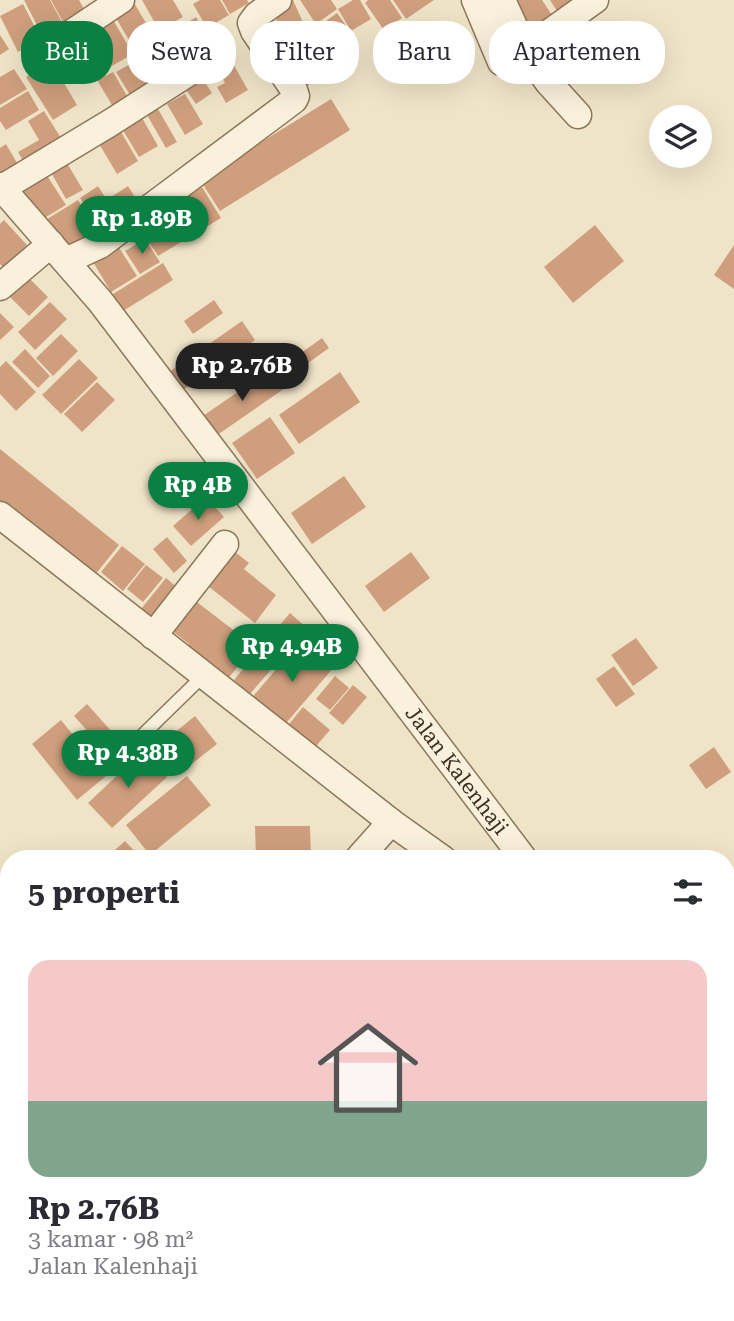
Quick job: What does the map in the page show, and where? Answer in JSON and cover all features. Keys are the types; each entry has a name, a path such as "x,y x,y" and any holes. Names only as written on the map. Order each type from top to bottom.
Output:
{"street":[{"path":"90,21 121,0"},
{"path":"0,287 58,252 100,245 294,100 294,90 251,23 257,15 278,0"},
{"path":"475,0 489,33"},
{"path":"502,0 511,21"},
{"path":"565,21 595,0"},
{"path":"1,187 170,84"},
{"path":"550,84 578,115"},
{"name":"Jalan Kalenhaji","path":"1,187 100,301 517,850"},
{"path":"0,515 430,850"},
{"path":"153,636 225,544"},
{"path":"366,850 391,822"}],"lane":[{"path":"120,757 204,675"}],"building":[{"path":"24,0 50,0 61,21 35,21"},
{"path":"51,0 79,0 86,13 70,21 62,21"},
{"path":"142,0 173,0 183,17 176,21 154,21"},
{"path":"200,0 220,0 229,15 219,21 203,21 193,4"},
{"path":"222,0 247,0 249,3 230,14"},
{"path":"293,0 302,21 277,21 272,10"},
{"path":"300,0 331,0 337,9 320,21 314,21"},
{"path":"353,0 360,0 371,19 359,26 359,21 345,21 338,9"},
{"path":"368,0 390,0 402,18 398,21 378,21 365,3"},
{"path":"393,0 434,0 406,19"},
{"path":"515,0 542,0 556,21 524,21 511,3"},
{"path":"550,0 577,0 560,16"},
{"path":"133,1 145,21 127,21 127,37 113,13"},
{"path":"23,4 32,21 21,21 21,50 18,52 0,16"},
{"path":"270,13 274,21 257,21 256,19"},
{"path":"337,13 343,21 326,21"},
{"path":"112,18 127,44 127,57 113,65 113,21 107,21"},
{"path":"0,35 9,49 0,55"},
{"path":"127,66 127,84 153,84 155,87 133,100 116,72"},
{"path":"14,69 21,84 27,89 0,105 0,77"},
{"path":"236,69 248,90 226,103 217,87 236,84"},
{"path":"113,72 130,101 115,110 99,84 113,84"},
{"path":"30,84 65,84 77,105 53,120"},
{"path":"182,84 206,84 212,93 196,104"},
{"path":"297,84 310,84 301,90"},
{"path":"28,91 39,110 6,130 0,121 0,108"},
{"path":"185,94 203,124 185,135 167,104"},
{"path":"331,99 350,130 220,211 200,180"},
{"path":"154,102 177,142 166,148 143,108"},
{"path":"44,111 66,146 28,169 18,152 39,140 28,121"},
{"path":"141,116 158,146 139,157 121,127"},
{"path":"117,125 138,161 117,174 95,137"},
{"path":"6,144 20,168 0,177 0,148"},
{"path":"64,158 83,190 66,199 48,167"},
{"path":"44,171 66,205 41,220 20,185"},
{"path":"98,186 117,216 99,227 80,198"},
{"path":"128,186 141,207 121,219 108,199"},
{"path":"202,187 221,218 158,256 139,226"},
{"path":"78,200 100,237 67,257 44,221"},
{"path":"4,220 27,245 4,268 0,264 0,224"},
{"path":"595,225 624,261 573,303 544,267"},
{"path":"145,239 160,262 140,274 125,251"},
{"path":"115,241 137,276 111,292 90,257"},
{"path":"734,245 734,289 714,275"},
{"path":"163,263 173,280 123,311 113,294"},
{"path":"26,275 48,297 29,316 7,294"},
{"path":"214,300 223,313 193,334 184,321"},
{"path":"50,302 67,319 35,350 18,332"},
{"path":"0,313 14,327 0,340"},
{"path":"242,321 255,340 179,393 166,374"},
{"path":"61,334 78,351 53,376 36,358"},
{"path":"322,338 329,348 308,363 301,353"},
{"path":"25,349 50,376 38,388 12,362"},
{"path":"79,359 98,378 61,414 42,395"},
{"path":"6,361 36,392 16,411 0,394 0,367"},
{"path":"274,367 288,386 210,440 197,420"},
{"path":"340,372 360,402 299,444 279,415"},
{"path":"97,382 115,400 82,432 64,414"},
{"path":"270,417 295,453 257,479 232,443"},
{"path":"0,449 119,545 91,580 0,506"},
{"path":"344,476 366,507 312,544 291,513"},
{"path":"206,497 224,517 191,546 173,526"},
{"path":"167,537 187,561 174,573 153,549"},
{"path":"122,546 145,564 123,591 101,572"},
{"path":"230,548 249,563 244,569 276,595 255,623 204,583"},
{"path":"411,552 430,578 384,612 365,586"},
{"path":"146,565 163,578 143,602 127,589"},
{"path":"166,578 178,588 145,628 133,619"},
{"path":"193,599 254,646 223,685 182,653 189,644 170,629"},
{"path":"290,613 307,628 250,694 234,680"},
{"path":"636,638 658,668 633,686 611,655"},
{"path":"302,639 334,667 282,728 250,700"},
{"path":"614,666 635,694 616,707 596,679"},
{"path":"335,676 349,688 330,710 316,699"},
{"path":"353,685 367,697 343,725 329,713"},
{"path":"87,704 122,743 109,755 74,716"},
{"path":"303,707 330,730 311,752 285,729"},
{"path":"195,716 217,744 179,774 157,747"},
{"path":"61,720 106,776 77,800 32,744"},
{"path":"714,747 731,772 706,789 689,765"},
{"path":"143,751 167,777 112,828 88,803"},
{"path":"187,776 211,805 156,850 146,850 126,825"},
{"path":"255,826 310,826 311,850 256,850"},
{"path":"125,841 134,850 115,850"}]}
